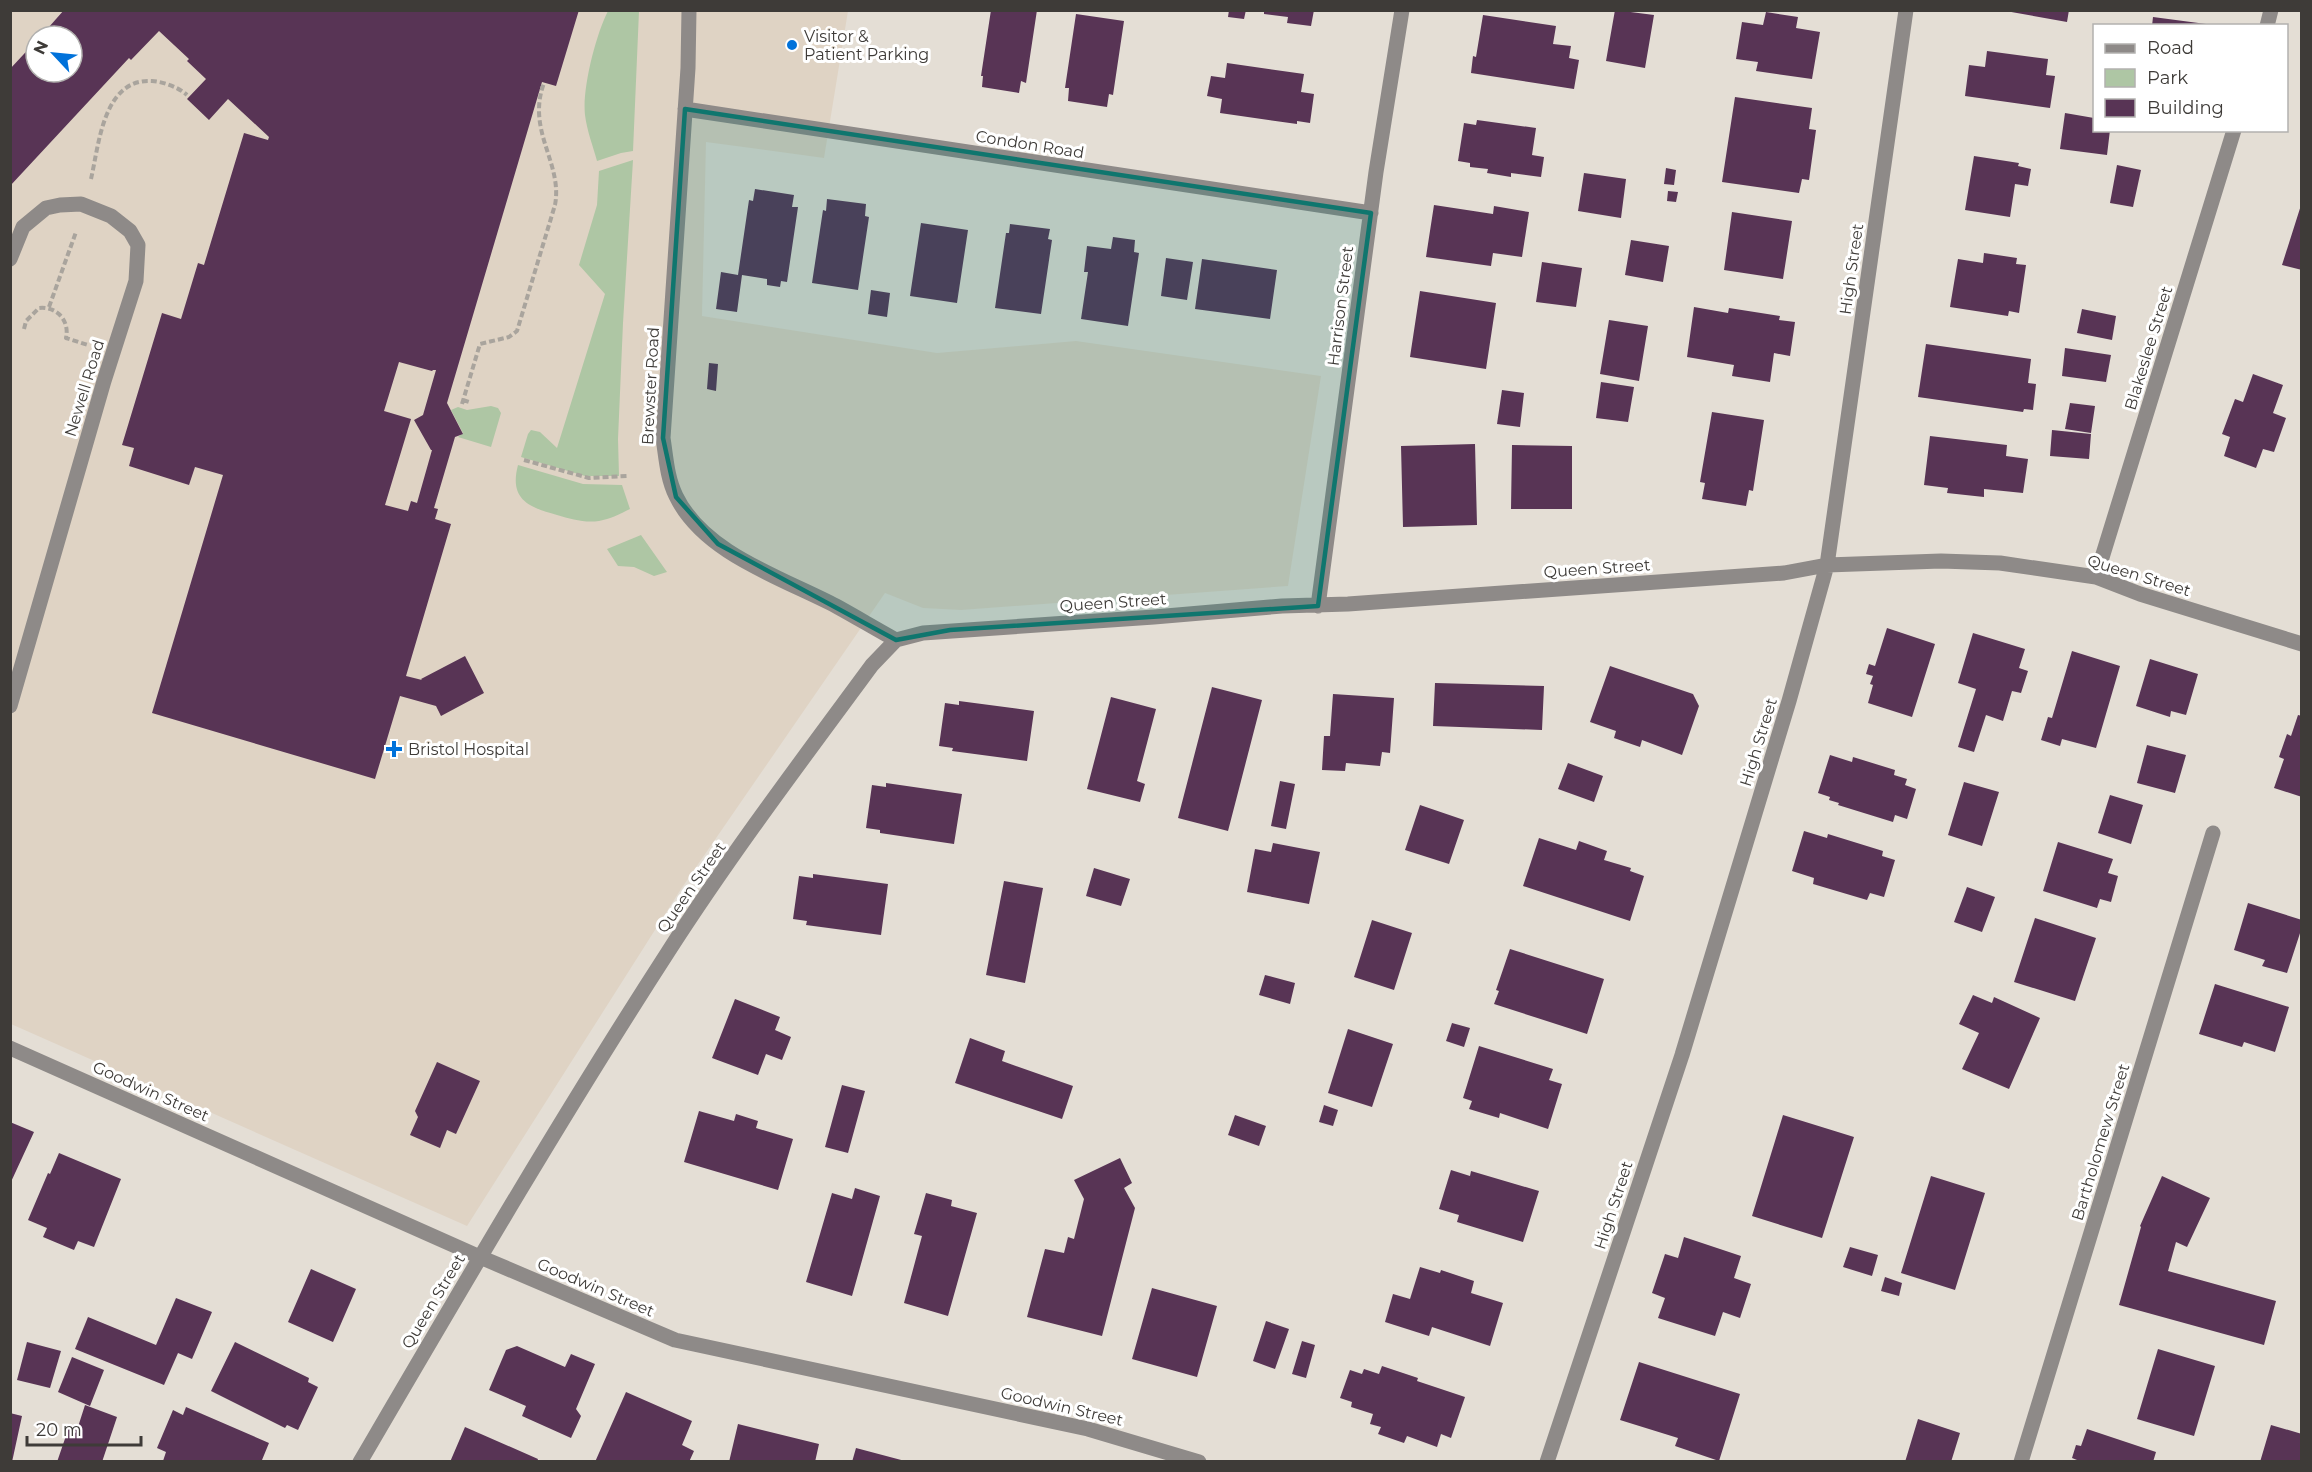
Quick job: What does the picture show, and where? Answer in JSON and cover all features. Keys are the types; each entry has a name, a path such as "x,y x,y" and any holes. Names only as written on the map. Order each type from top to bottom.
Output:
{"street":[{"name":"Brewster Road","path":"689,10 685,109 663,438 667,470 676,497 698,527 718,544 751,564 837,606 896,640"},
{"name":"Harrison Street","path":"1318,606 1371,213 1402,10"},
{"name":"High Street","path":"1547,1461 1682,1055 1789,701 1827,565 1906,10"},
{"name":"Condon Road","path":"685,109 1371,213"},
{"name":"Blakeslee Street","path":"2096,577 2233,132"},
{"name":"Newell Road","path":"10,259 23,227 46,208 60,205 81,204 111,216 130,231 138,245 136,281 101,392 10,706"},
{"name":"Queen Street","path":"360,1461 480,1257 674,943 725,867 848,697 872,665 896,640 950,630 1784,573 1827,565 1941,561 2000,563 2096,577 2140,594 2301,644"},
{"name":"Bartholomew Street","path":"2020,1461 2213,833"},
{"name":"Goodwin Street","path":"10,1048 480,1257 675,1340 1088,1429 1199,1461"}],"path":[{"path":"89,186 106,114 113,100 131,85 149,81 177,88 187,95"},
{"path":"470,402 462,402 480,344 509,337 517,330 555,205 558,189 539,124 539,99 544,83"},
{"path":"49,307 78,225"},
{"path":"24,328 26,321 39,308 49,307 58,312 63,319 67,332 66,338 94,347"},
{"path":"524,460 589,478 627,476"}],"highlighted area":[{"path":"685,109 1371,213 1318,606 950,630 896,640 718,544 676,497 663,438"}],"shaded area":[{"name":"Bristol Hospital","path":"12,11 848,11 824,158 706,142 702,316 937,353 1076,341 1321,376 1288,586 961,610 923,608 885,593 681,889 467,1226 11,1024"}],"green space":[{"path":"608,11 639,11 633,151 597,161 587,127 585,104 591,62"},
{"path":"633,160 623,323 618,439 619,476 585,476 521,457 531,430 540,432 557,448 605,294 579,265 597,205 599,171"},
{"path":"491,406 498,408 501,413 491,447 458,437 463,433 451,410 458,407 467,410"},
{"path":"518,465 583,484 622,485 630,509 607,519 588,521 567,518 537,509 523,500 519,494 516,486"},
{"path":"641,535 667,572 654,576 634,567 618,566 607,549"}],"building":[{"path":"64,10 579,10 556,86 542,82 447,403 463,434 455,437 434,508 438,509 435,519 451,524 406,676 422,680 465,656 484,693 441,716 436,706 400,696 375,779 152,713 223,475 195,467 189,485 129,466 134,448 122,445 162,313 181,319 198,263 204,265 244,133 268,140 269,137 228,99 209,120 187,99 206,79 187,61 189,59 159,31 131,60 129,58 10,186 10,69 24,54 24,84 84,84 84,24 52,24","holes":["399,362 436,370 423,415 414,420 432,450 417,503 411,501 408,511 385,505 411,419 384,411"]},
{"path":"991,10 1037,10 1026,83 1021,81 1019,93 982,87 983,76 981,76"},
{"path":"1229,10 1246,10 1244,19 1228,17"},
{"path":"1264,10 1314,10 1311,26 1287,23 1288,17 1264,14"},
{"path":"1615,10 1654,15 1645,68 1606,61"},
{"path":"2000,10 2069,10 2067,22"},
{"path":"1766,12 1798,17 1796,28 1820,32 1812,79 1756,71 1758,62 1736,59 1742,22 1763,25"},
{"path":"1076,14 1124,21 1113,95 1109,94 1107,107 1068,101 1069,88 1065,88"},
{"path":"1483,15 1556,26 1553,44 1571,46 1569,58 1579,60 1574,89 1471,73"},
{"path":"2153,17 2206,24 2152,24"},
{"path":"1987,51 2048,59 2046,75 2055,76 2050,108 1965,96 1969,65 1985,67"},
{"path":"1227,63 1304,74 1301,92 1314,94 1310,123 1297,121 1297,124 1220,113 1222,99 1207,96 1211,76 1225,78"},
{"path":"1735,97 1812,108 1809,129 1816,130 1809,180 1802,179 1799,193 1722,182"},
{"path":"2065,113 2093,118 2093,132 2110,132 2107,155 2060,149"},
{"path":"1477,120 1536,128 1532,155 1544,157 1541,177 1511,173 1511,177 1487,173 1488,169 1470,167 1470,163 1458,161 1464,123 1476,125"},
{"path":"1974,156 2019,163 2018,166 2031,169 2028,186 2015,184 2010,217 1965,210"},
{"path":"2117,165 2141,170 2133,207 2110,203"},
{"path":"1666,168 1676,170 1674,185 1664,184"},
{"path":"1584,173 1626,179 1621,218 1578,211"},
{"path":"755,189 794,195 792,207 798,207 787,282 781,281 780,287 767,285 767,279 742,275 737,312 716,309 721,272 738,275 749,200 753,201"},
{"path":"1668,191 1678,192 1676,202 1667,201"},
{"path":"827,199 866,204 865,216 869,217 858,290 812,283 823,210 826,211"},
{"path":"2302,202 2302,270 2282,265"},
{"path":"1434,205 1493,214 1494,206 1529,212 1522,257 1493,253 1491,266 1426,257"},
{"path":"1732,212 1792,221 1783,279 1724,270"},
{"path":"921,223 968,230 957,303 910,296"},
{"path":"1010,224 1050,229 1048,239 1052,240 1041,314 995,308 1006,233 1009,233"},
{"path":"1113,237 1135,240 1134,252 1139,253 1128,326 1081,319 1088,272 1084,272 1087,246 1111,249"},
{"path":"1631,240 1669,246 1663,282 1625,275"},
{"path":"1984,253 2017,258 2016,264 2026,265 2019,313 2009,311 2008,316 1950,307 1958,259 1983,263"},
{"path":"1166,258 1193,262 1187,300 1161,296"},
{"path":"1202,259 1277,270 1270,319 1195,309"},
{"path":"1542,262 1582,268 1576,307 1536,302"},
{"path":"871,290 890,293 887,317 868,314"},
{"path":"1420,291 1496,303 1486,369 1410,357"},
{"path":"1694,307 1728,313 1729,308 1780,316 1779,320 1795,322 1790,356 1774,353 1770,382 1732,376 1734,365 1687,357"},
{"path":"2082,309 2116,316 2112,340 2077,333"},
{"path":"1609,320 1648,326 1639,381 1600,374"},
{"path":"1926,344 2031,359 2028,383 2036,384 2033,410 2024,409 2023,412 1918,397"},
{"path":"2065,348 2111,355 2106,382 2062,376"},
{"path":"709,363 718,364 716,391 707,389"},
{"path":"2253,374 2283,385 2273,413 2286,418 2274,452 2263,449 2256,468 2224,456 2230,437 2222,434 2235,399 2243,402"},
{"path":"1601,382 1634,387 1628,422 1596,418"},
{"path":"1502,390 1524,393 1520,427 1497,424"},
{"path":"2070,403 2095,406 2091,433 2065,429"},
{"path":"1712,412 1764,420 1753,491 1749,490 1746,506 1702,499 1705,483 1700,482"},
{"path":"2052,430 2091,434 2089,459 2050,456"},
{"path":"1930,436 2007,445 2006,456 2028,459 2023,493 1984,489 1984,497 1947,493 1948,488 1924,485"},
{"path":"1475,444 1477,525 1403,527 1401,446"},
{"path":"1512,445 1572,446 1572,509 1511,509"},
{"path":"1887,628 1935,644 1912,717 1868,703 1873,676 1866,674 1869,664 1875,666"},
{"path":"1973,633 2025,649 2019,668 2028,671 2021,693 2012,691 2003,721 1986,715 1974,752 1958,747 1976,689 1958,683"},
{"path":"2072,651 2120,666 2096,748 2062,739 2060,746 2041,740 2048,717 2052,718"},
{"path":"2150,659 2198,674 2186,715 2171,711 2170,717 2136,706"},
{"path":"1610,666 1693,694 1699,706 1682,755 1642,740 1640,747 1614,738 1616,731 1590,722"},
{"path":"1435,683 1544,686 1542,730 1433,726"},
{"path":"1212,687 1262,700 1228,831 1178,818"},
{"path":"1333,694 1394,698 1390,753 1382,752 1380,766 1346,763 1345,771 1322,770 1324,736 1330,736"},
{"path":"1111,697 1156,709 1137,781 1145,784 1140,802 1087,789"},
{"path":"959,701 1034,711 1027,761 952,751 953,748 939,746 945,703 959,705"},
{"path":"2298,715 2302,716 2302,797 2274,788 2284,759 2279,757 2287,734 2291,736"},
{"path":"2147,745 2186,755 2175,793 2137,783"},
{"path":"1830,755 1852,762 1853,757 1895,770 1894,775 1907,779 1905,785 1916,789 1907,819 1895,815 1893,822 1838,805 1839,803 1829,800 1830,797 1818,793"},
{"path":"1568,763 1603,776 1594,802 1558,789"},
{"path":"1280,781 1295,784 1286,829 1271,826"},
{"path":"1964,782 1999,792 1982,846 1948,835"},
{"path":"886,783 962,794 954,844 880,833 880,830 866,828 872,785 886,787"},
{"path":"2110,795 2143,805 2131,844 2098,833"},
{"path":"1420,805 1464,820 1449,864 1405,850"},
{"path":"1804,831 1827,838 1828,834 1883,851 1882,856 1895,860 1884,897 1870,893 1867,900 1813,884 1814,878 1792,871"},
{"path":"1539,838 1576,850 1579,841 1607,851 1604,860 1631,868 1630,871 1644,876 1630,921 1523,886"},
{"path":"2058,842 2113,859 2108,873 2118,876 2111,902 2100,899 2097,908 2043,891"},
{"path":"1273,843 1320,852 1309,904 1247,892 1255,849 1271,852"},
{"path":"1094,868 1130,879 1121,906 1086,896"},
{"path":"813,874 888,884 881,935 806,925 807,921 793,919 799,876 813,878"},
{"path":"1004,881 1043,888 1025,983 986,975"},
{"path":"1967,887 1995,897 1982,932 1954,922"},
{"path":"2248,903 2302,920 2302,927 2287,973 2262,966 2265,960 2234,950"},
{"path":"2035,918 2096,938 2075,1001 2014,982"},
{"path":"1372,920 1412,933 1394,990 1354,977"},
{"path":"1510,949 1604,979 1587,1034 1494,1004 1499,991 1496,990"},
{"path":"1265,975 1295,983 1290,1004 1259,995"},
{"path":"2215,984 2289,1007 2275,1052 2244,1042 2242,1047 2199,1034"},
{"path":"1973,995 1992,1003 1994,997 2040,1018 2009,1089 1962,1069 1979,1033 1959,1024"},
{"path":"735,999 780,1017 775,1030 791,1037 782,1060 766,1054 758,1075 712,1058"},
{"path":"1452,1023 1470,1028 1464,1047 1446,1041"},
{"path":"1348,1029 1393,1044 1372,1107 1328,1093"},
{"path":"970,1038 1005,1051 1002,1061 1073,1086 1062,1119 955,1083"},
{"path":"1479,1046 1553,1069 1549,1080 1562,1084 1548,1129 1500,1113 1499,1118 1469,1109 1472,1101 1463,1098"},
{"path":"437,1062 480,1081 456,1134 447,1130 440,1148 410,1135 418,1117 415,1111"},
{"path":"842,1085 865,1091 848,1153 825,1147"},
{"path":"1324,1105 1338,1110 1333,1126 1319,1122"},
{"path":"699,1111 734,1121 736,1114 758,1121 756,1128 793,1139 778,1190 684,1162"},
{"path":"1235,1115 1266,1126 1259,1146 1228,1135"},
{"path":"1783,1115 1854,1137 1822,1238 1752,1216"},
{"path":"10,1122 34,1132 10,1184"},
{"path":"59,1153 121,1179 94,1247 78,1241 74,1250 43,1237 47,1228 28,1220"},
{"path":"1120,1158 1132,1183 1124,1188 1135,1208 1102,1336 1027,1317 1045,1249 1064,1253 1068,1237 1074,1239 1084,1199 1074,1180"},
{"path":"1451,1170 1470,1176 1471,1171 1539,1191 1523,1242 1457,1222 1459,1215 1439,1209"},
{"path":"1931,1176 1985,1193 1955,1290 1901,1273"},
{"path":"2162,1176 2210,1198 2187,1247 2176,1242 2168,1271 2276,1301 2264,1345 2119,1305 2140,1226"},
{"path":"855,1188 880,1196 852,1296 806,1282 832,1193 852,1199"},
{"path":"926,1193 952,1200 951,1206 977,1213 948,1316 904,1303 922,1236 914,1234"},
{"path":"1684,1237 1741,1256 1734,1278 1751,1284 1740,1318 1723,1312 1715,1336 1658,1318 1665,1298 1652,1293 1665,1254 1678,1258"},
{"path":"1850,1247 1878,1255 1872,1276 1843,1267"},
{"path":"1420,1267 1440,1273 1441,1270 1474,1281 1471,1293 1503,1303 1490,1346 1432,1327 1429,1336 1385,1322 1393,1294 1410,1299"},
{"path":"311,1269 356,1289 333,1342 288,1322"},
{"path":"1885,1277 1902,1283 1899,1296 1881,1291"},
{"path":"1152,1288 1217,1306 1197,1377 1132,1359"},
{"path":"176,1298 212,1312 192,1359 178,1353 164,1385 75,1349 88,1317 156,1345"},
{"path":"1266,1321 1289,1329 1275,1369 1253,1361"},
{"path":"1302,1341 1315,1345 1306,1378 1292,1374"},
{"path":"27,1342 61,1351 50,1388 17,1380"},
{"path":"235,1342 309,1378 308,1382 318,1387 298,1430 287,1425 285,1428 211,1391"},
{"path":"517,1346 565,1367 571,1354 595,1364 576,1409 581,1416 571,1438 522,1416 526,1406 489,1390 506,1350"},
{"path":"2158,1349 2215,1366 2194,1436 2137,1419"},
{"path":"72,1357 104,1370 90,1406 58,1392"},
{"path":"1639,1362 1740,1394 1719,1461 1675,1446 1678,1438 1620,1420"},
{"path":"1382,1366 1418,1378 1417,1381 1465,1397 1451,1438 1441,1434 1437,1447 1407,1436 1404,1443 1378,1434 1381,1427 1370,1424 1373,1414 1351,1407 1352,1402 1340,1398 1350,1370 1362,1374 1364,1369 1379,1374"},
{"path":"626,1392 692,1421 682,1445 694,1451 689,1462 595,1462"},
{"path":"85,1405 117,1417 102,1462 57,1462 69,1427 77,1430"},
{"path":"186,1407 269,1443 262,1460 265,1462 163,1461 166,1452 157,1448 173,1410 183,1415"},
{"path":"10,1413 22,1416 12,1462 10,1462"},
{"path":"1918,1419 1960,1433 1951,1462 1905,1462"},
{"path":"738,1424 819,1444 815,1462 729,1462"},
{"path":"2271,1425 2302,1434 2302,1462 2260,1462"},
{"path":"465,1427 538,1459 537,1462 450,1462"},
{"path":"2087,1429 2156,1452 2153,1462 2076,1462 2077,1460 2072,1458 2076,1445 2081,1446"},
{"path":"856,1448 905,1461 905,1462 852,1462"}],"place":[{"name":"Visitor & Patient Parking","path":"792,45"},
{"name":"Bristol Hospital","path":"394,749"}]}
